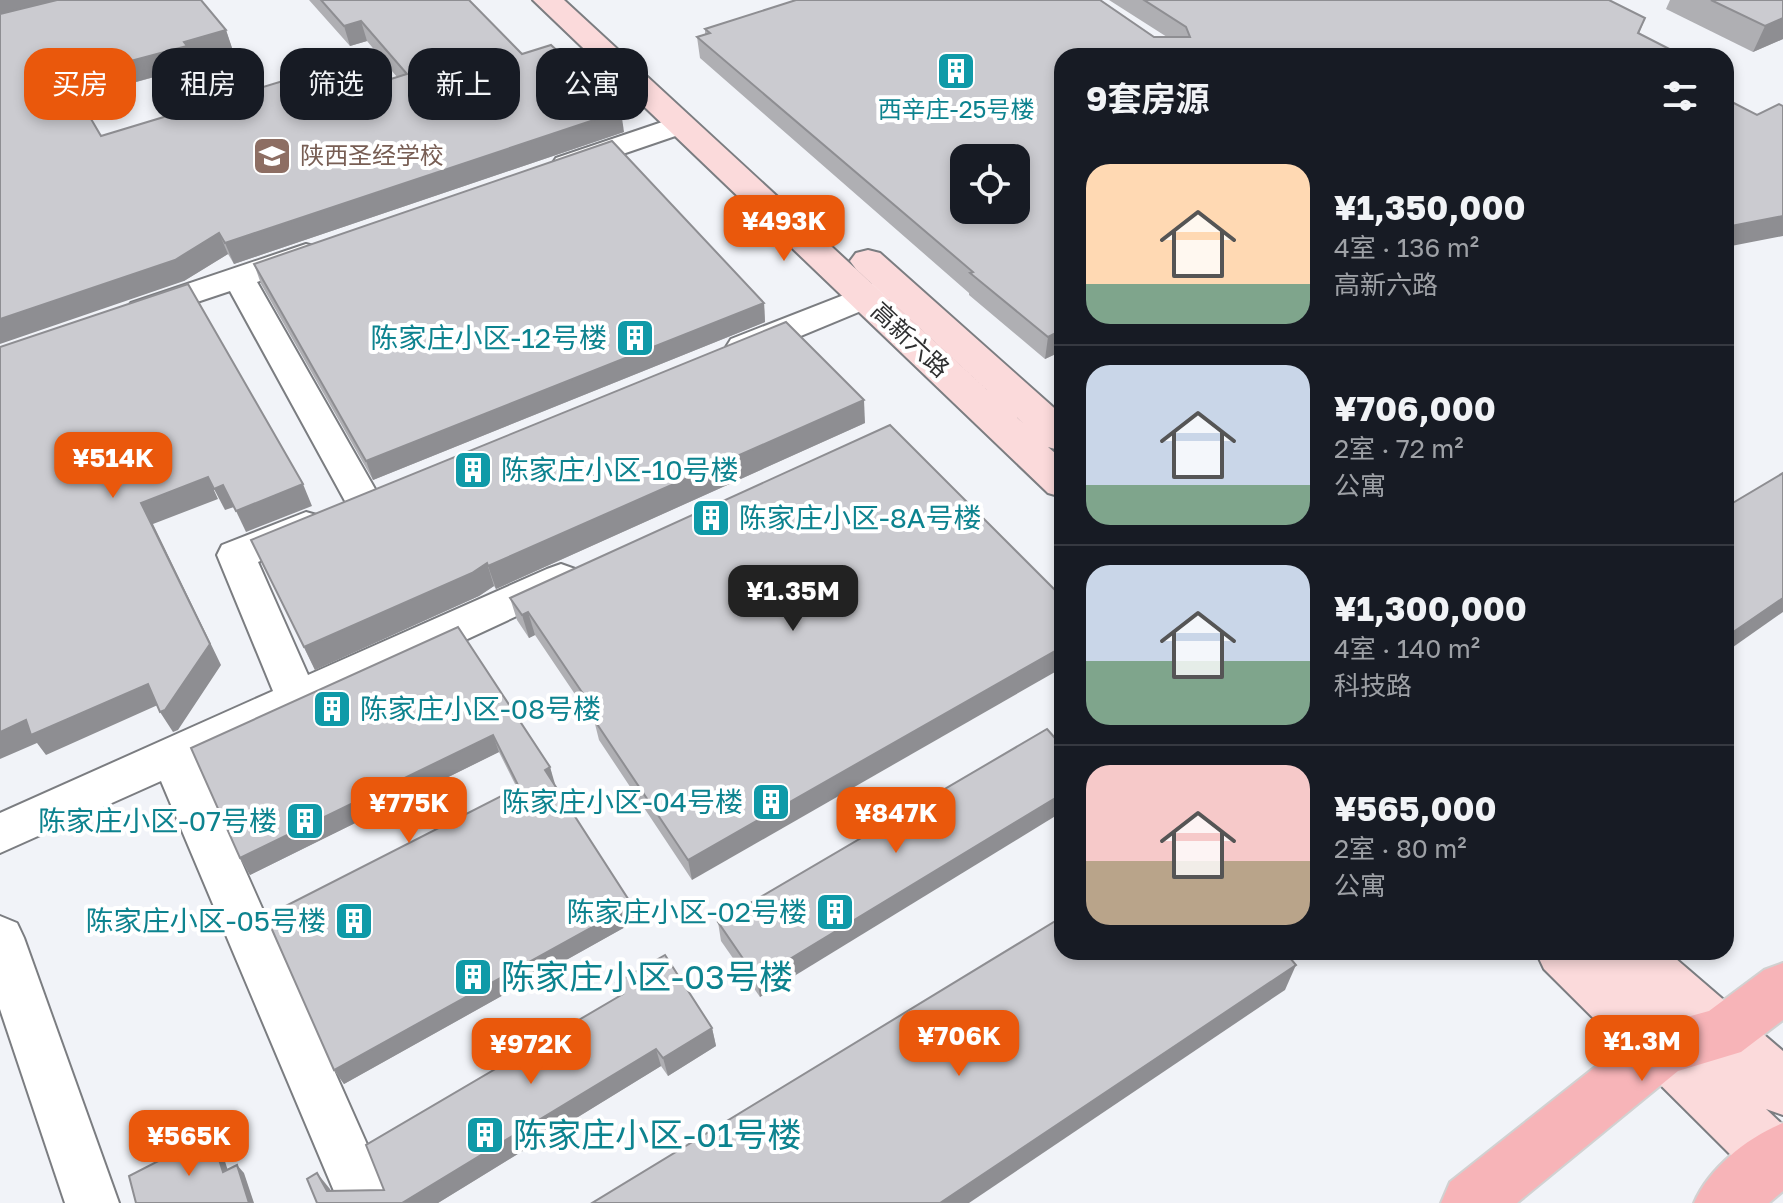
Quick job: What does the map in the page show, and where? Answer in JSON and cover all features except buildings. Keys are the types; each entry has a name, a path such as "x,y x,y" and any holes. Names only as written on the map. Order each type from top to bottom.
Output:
{"main road":[{"path":"1471,1203 1663,1048 1722,1034 1783,988"},
{"path":"1724,1203 1780,1155"}],"street":[{"name":"高新六路","path":"547,0 680,125 1054,431"},
{"name":"高新六路","path":"581,0 880,291 1054,475"},
{"path":"533,176 680,125"},
{"path":"119,318 341,241"},
{"path":"238,277 379,497 236,555 297,699"},
{"path":"717,358 880,291"},
{"path":"0,834 598,562"},
{"path":"173,756 366,1203"},
{"path":"0,938 92,1203"},
{"path":"1571,960 1780,1155"},
{"path":"1639,960 1783,1088"}],"place":[{"name":"西辛庄-25号楼","path":"956,71"},
{"name":"陕西圣经学校","path":"272,156"},
{"name":"陈家庄小区-12号楼","path":"635,338"},
{"name":"陈家庄小区-10号楼","path":"473,470"},
{"name":"陈家庄小区-8A号楼","path":"711,518"},
{"name":"陈家庄小区-08号楼","path":"332,709"},
{"name":"陈家庄小区-04号楼","path":"771,802"},
{"name":"陈家庄小区-07号楼","path":"305,821"},
{"name":"陈家庄小区-02号楼","path":"835,912"},
{"name":"陈家庄小区-05号楼","path":"354,921"},
{"name":"陈家庄小区-03号楼","path":"473,977"},
{"name":"陈家庄小区-01号楼","path":"485,1135"}]}
